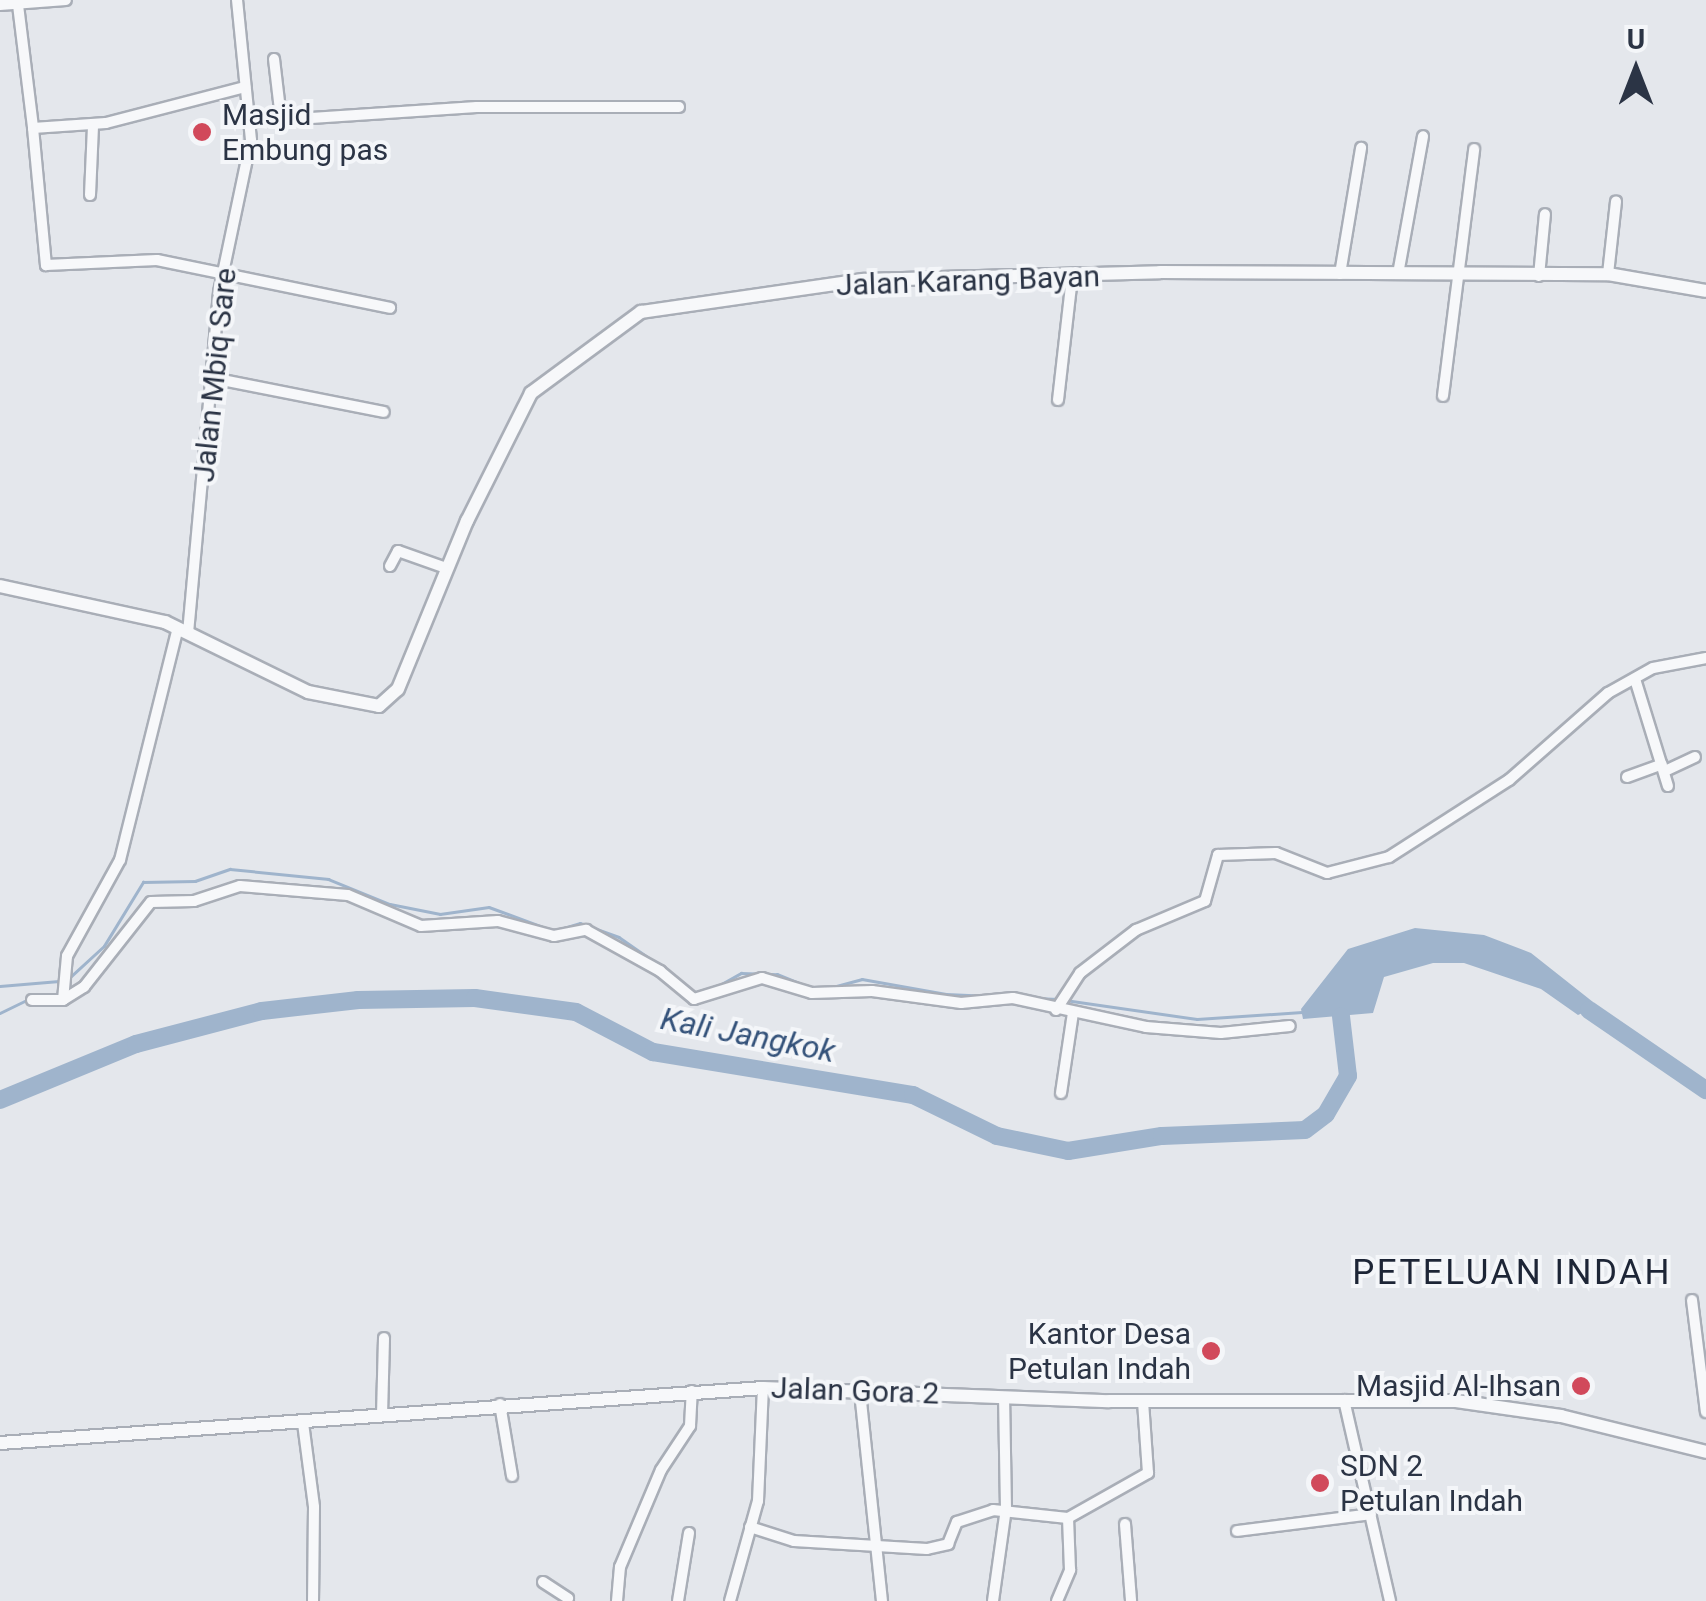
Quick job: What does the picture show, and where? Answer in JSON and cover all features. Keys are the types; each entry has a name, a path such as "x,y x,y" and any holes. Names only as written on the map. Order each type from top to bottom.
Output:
{"street":[{"path":"66,0 9,4 33,128 46,265 150,260 390,308"},
{"name":"Jalan Mbiq Sare","path":"63,998 62,976 120,860 183,630 223,272 252,122 237,0"},
{"path":"274,59 280,118"},
{"path":"33,128 93,125 246,88"},
{"path":"252,122 477,107 680,108"},
{"path":"90,196 93,125"},
{"path":"1398,274 1424,136"},
{"path":"1340,274 1361,148"},
{"path":"1443,396 1474,149"},
{"path":"1608,274 1616,201"},
{"path":"1539,276 1545,214"},
{"name":"Jalan Karang Bayan","path":"0,586 183,630 308,692 379,706 398,689 446,568 531,393 634,314 864,280 1608,274 1706,291"},
{"path":"1058,400 1072,277"},
{"path":"212,378 384,412"},
{"path":"390,566 398,551 446,568"},
{"path":"1057,1009 1063,994 1080,973 1144,924 1205,902 1218,856 1276,853 1327,873 1390,856 1472,807 1542,754 1580,713 1653,668 1706,658"},
{"path":"1635,679 1668,786"},
{"path":"1626,777 1695,758"},
{"path":"32,1000 63,998 105,968 150,902 194,901 244,886 348,896 420,926 498,921 554,936 586,930 633,953 694,1000 756,978 803,992 872,991 960,1003 1012,998 1072,1013 1214,1033 1290,1026"},
{"path":"1061,1093 1072,1013"},
{"path":"1692,1300 1706,1412"},
{"path":"382,1414 384,1338"},
{"path":"730,1601 758,1494 763,1388"},
{"name":"Jalan Gora 2","path":"0,1443 303,1423 694,1389 763,1388 1143,1401 1456,1401 1548,1414 1706,1452"},
{"path":"617,1601 620,1566 661,1470 690,1426 694,1389"},
{"path":"860,1392 882,1601"},
{"path":"993,1601 1006,1508 1004,1398"},
{"path":"1344,1400 1388,1600"},
{"path":"750,1528 794,1541 938,1547 949,1543 957,1522 1006,1508 1068,1518 1148,1474 1143,1401"},
{"path":"500,1403 512,1476"},
{"path":"303,1423 314,1507 313,1601"},
{"path":"1237,1531 1371,1514"},
{"path":"1057,1601 1070,1570 1068,1518"},
{"path":"1125,1524 1131,1601"},
{"path":"678,1601 690,1533"},
{"path":"543,1582 570,1600"}],"water":[{"path":"1415,928 1484,935 1531,953 1593,1002 1589,1010 1578,1015 1541,989 1464,963 1433,963 1384,977 1373,1013 1303,1019 1301,1009 1348,949"}],"waterway":[{"path":"1619,270 1675,279"},
{"path":"67,980 104,946 143,882 195,881 230,869 328,879 390,904 440,914 489,907 554,931 580,923 619,937 659,965"},
{"path":"666,969 679,980"},
{"path":"716,987 741,973 777,974 807,986"},
{"path":"829,988 862,979 946,994 1058,999"},
{"path":"0,986 59,981"},
{"name":"Kali Jangkok","path":"0,1100 136,1044 262,1011 358,1000 475,998 576,1012 653,1052 913,1095 997,1136 1068,1151 1162,1136 1305,1130 1326,1114 1348,1076 1341,1016"},
{"path":"0,1013 29,999"},
{"path":"1065,1000 1197,1019 1302,1012"},
{"path":"1589,1010 1706,1090"}],"place":[{"name":"Masjid Embung pas","path":"202,132"},
{"name":"Kantor Desa Petulan Indah","path":"1211,1351"},
{"name":"Masjid Al-Ihsan","path":"1581,1386"},
{"name":"SDN 2 Petulan Indah","path":"1320,1483"}],"district":[{"name":"PETELUAN INDAH","path":"1512,1273"}]}
